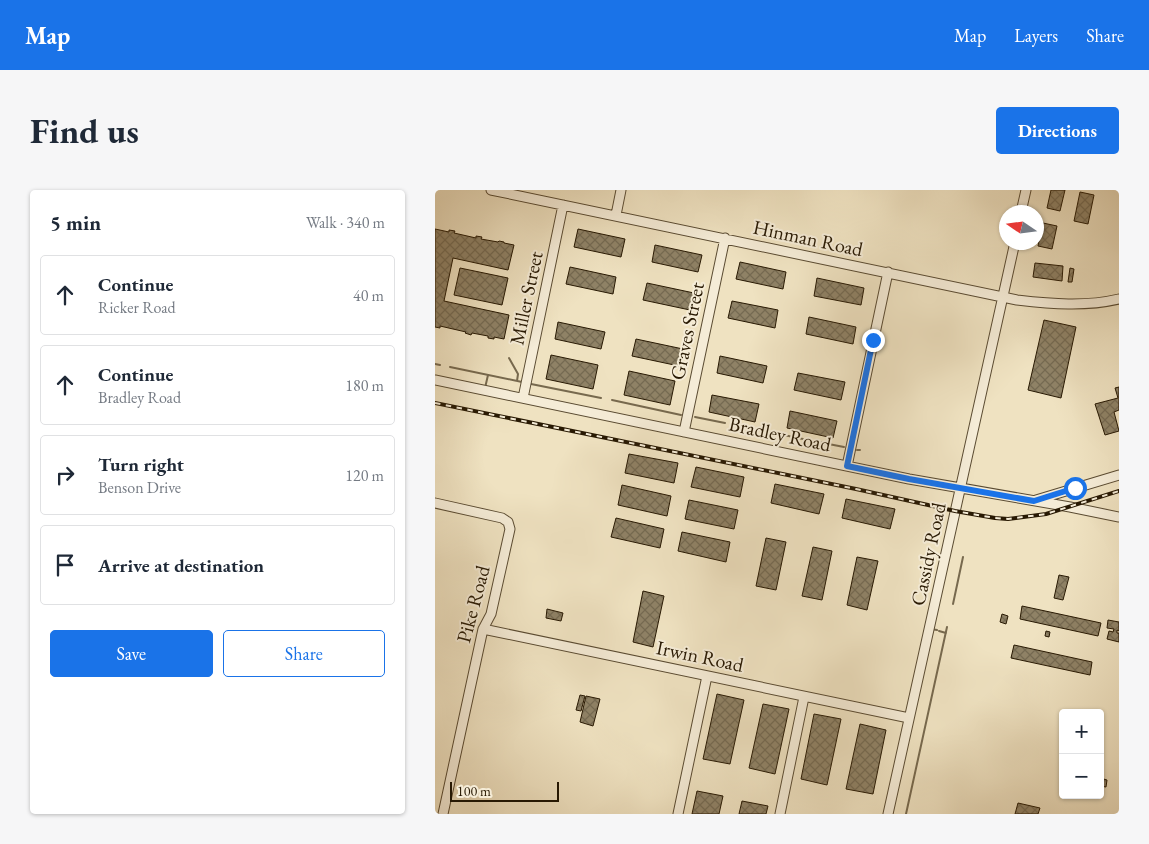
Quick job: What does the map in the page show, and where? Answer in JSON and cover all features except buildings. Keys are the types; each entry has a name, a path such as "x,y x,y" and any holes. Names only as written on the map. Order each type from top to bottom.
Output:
{"street":[{"name":"Hinman Road","path":"491,190 1017,300 1068,305 1096,304 1119,299"},
{"path":"616,215 621,190"},
{"path":"1023,205 1026,190"},
{"name":"Miller Street","path":"523,398 563,205"},
{"name":"Graves Street","path":"684,432 725,238"},
{"name":"Cassidy Road","path":"888,814 1013,250"},
{"path":"847,466 888,272"},
{"name":"Bradley Road","path":"435,380 847,466 1119,517"},
{"path":"1034,501 1119,474"},
{"name":"Pike Road","path":"435,503 502,518 508,522 510,530 491,614 483,629 443,814"},
{"name":"Irwin Road","path":"483,629 909,718"},
{"path":"678,814 707,676"},
{"path":"779,814 805,697"}],"waterway":[{"path":"509,358 518,374 517,381"},
{"path":"435,364 440,365"},
{"path":"450,367 522,382"},
{"path":"485,388 488,375"},
{"path":"531,384 601,398"},
{"path":"612,400 681,415"},
{"path":"695,417 725,423"},
{"path":"735,425 803,439"},
{"path":"813,441 844,447"},
{"path":"953,604 963,557"},
{"path":"906,814 947,627"},
{"path":"931,629 937,630"},
{"path":"939,631 946,633"}],"railway":[{"path":"435,403 995,518 1008,519 1046,514 1119,491"}],"route":[{"path":"873,340 847,466 1034,501 1075,488"}]}
